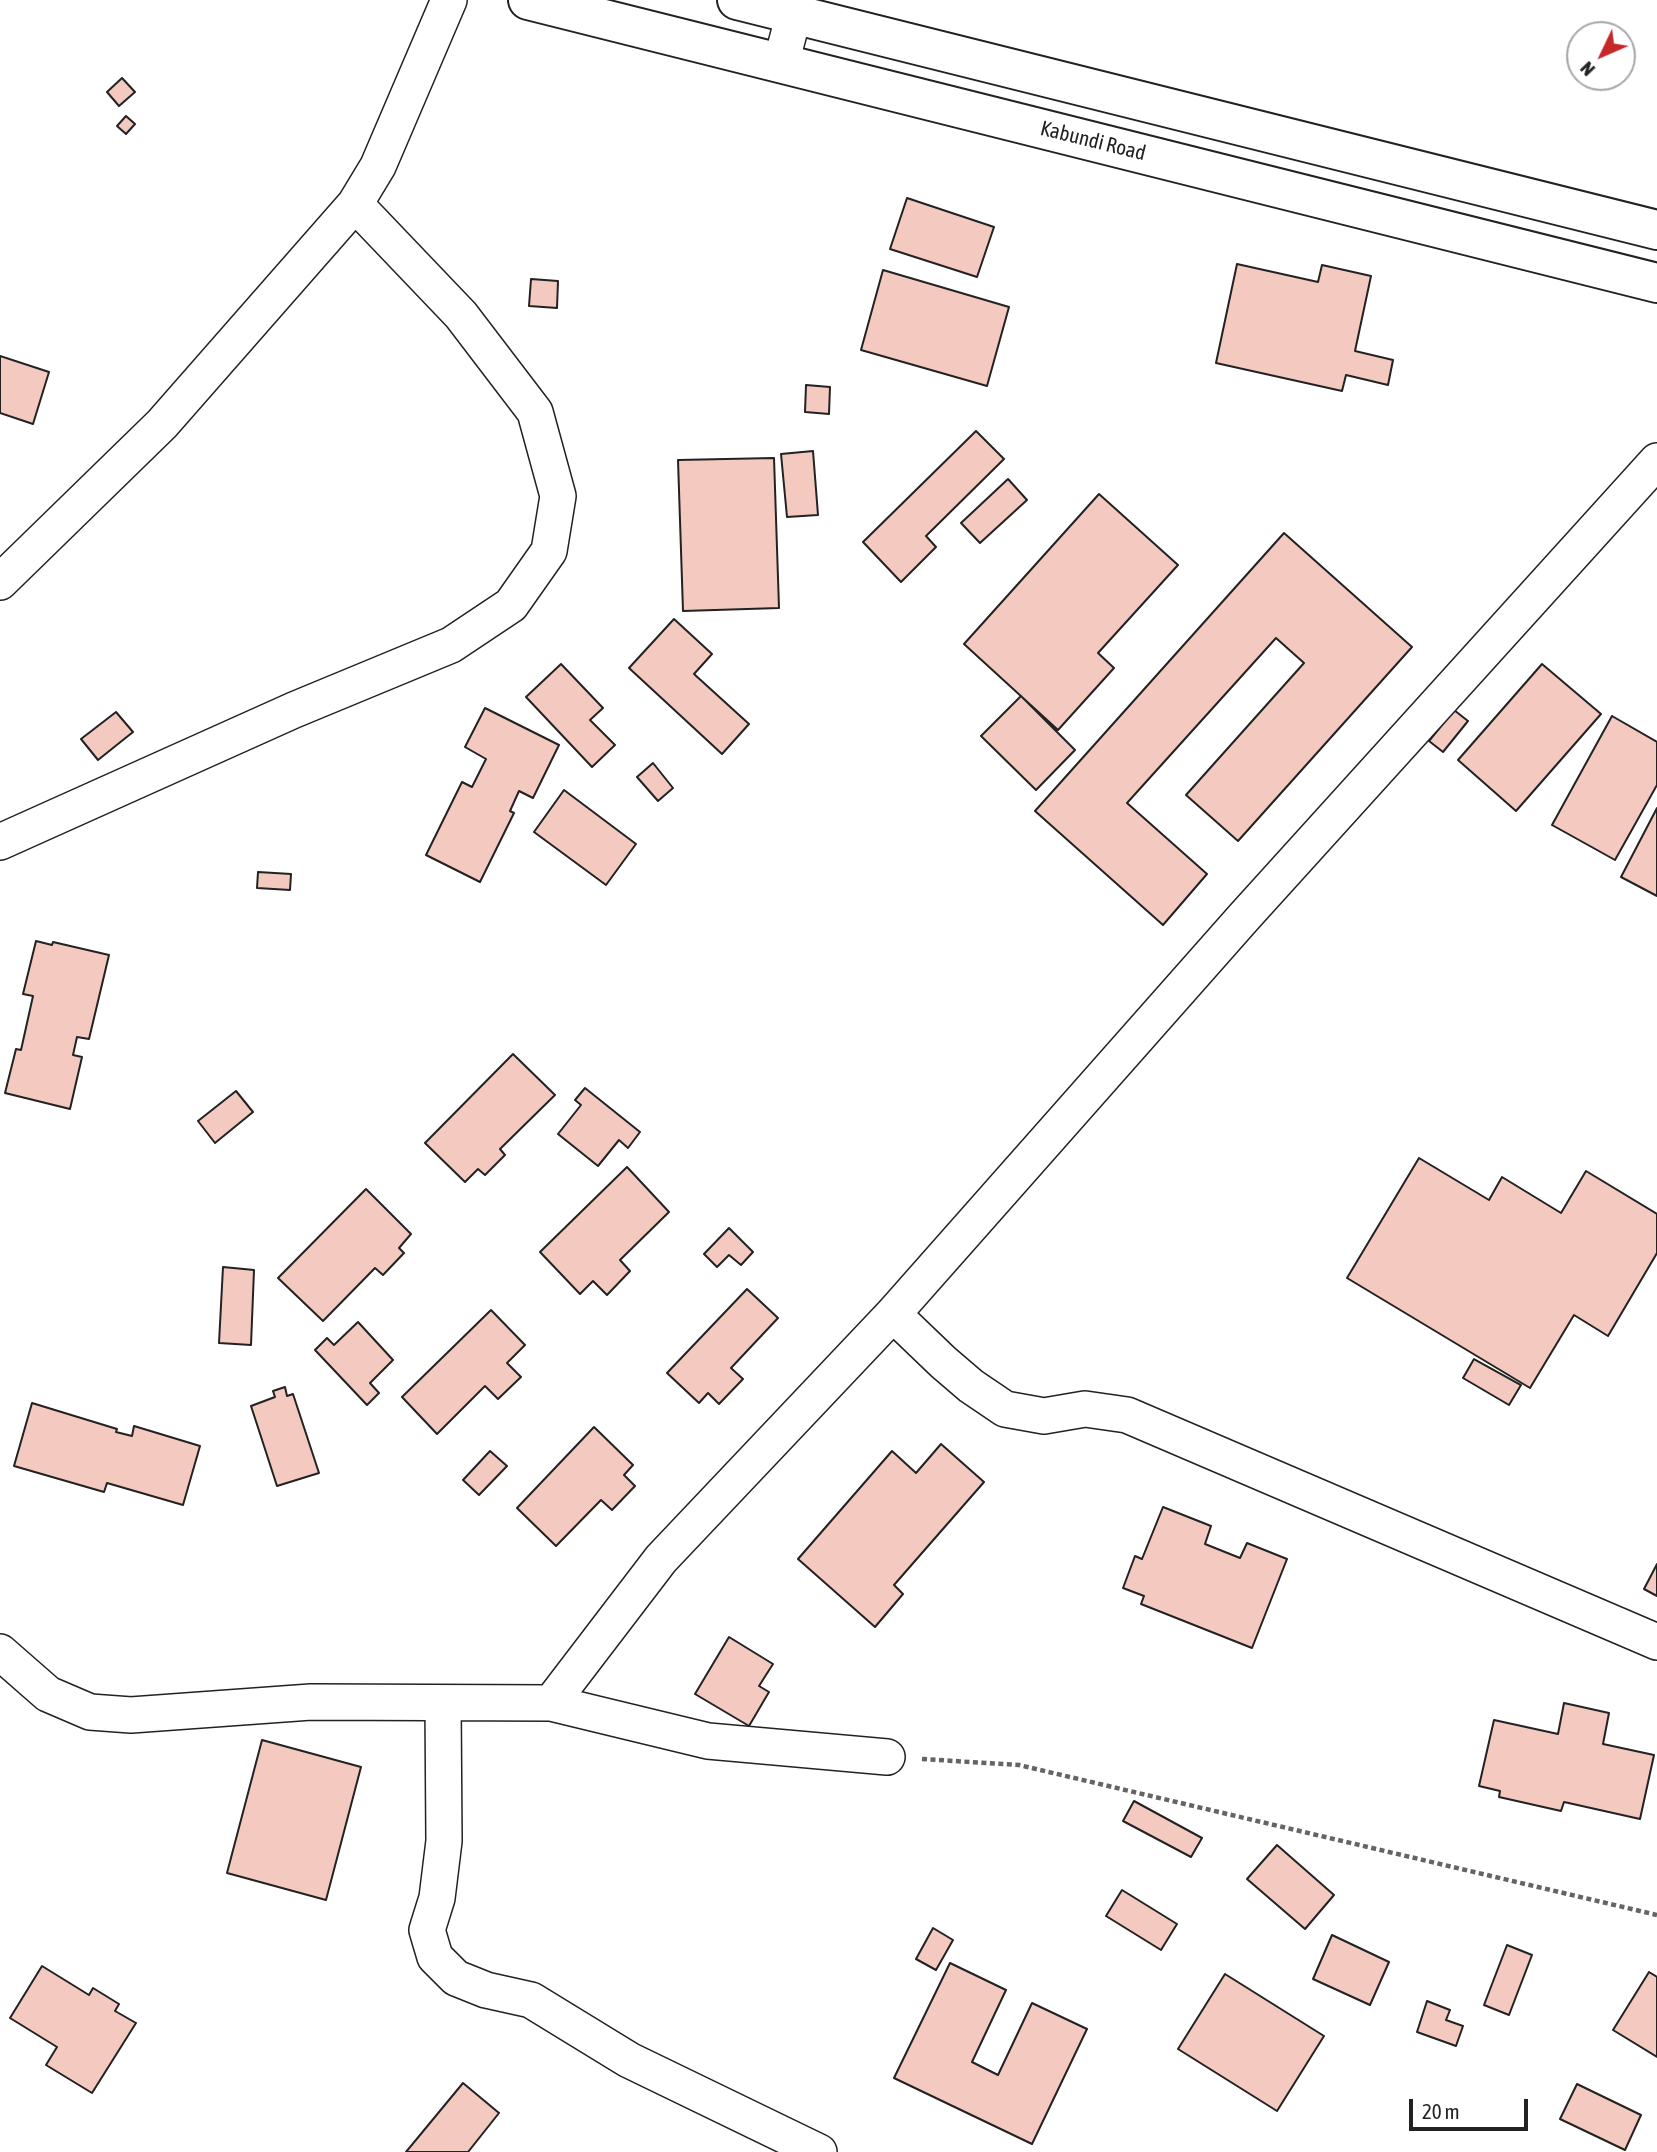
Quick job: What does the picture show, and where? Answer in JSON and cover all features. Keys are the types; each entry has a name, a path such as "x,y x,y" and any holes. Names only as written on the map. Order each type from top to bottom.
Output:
{"street":[{"path":"0,582 162,424 355,204 378,166 449,0"},
{"name":"Kabundi Road","path":"528,0 1657,283"},
{"path":"737,0 793,7 1657,230"},
{"path":"781,63 793,7"},
{"path":"0,842 294,710 452,645 511,605 549,551 558,495 535,412 461,315 355,204"},
{"path":"551,1703 661,1559 893,1314 1244,917 1657,461"},
{"path":"893,1314 971,1386 1005,1409 1044,1416 1086,1409 1128,1415 1657,1642"},
{"path":"0,1652 48,1693 90,1712 131,1715 311,1702 551,1703 708,1741 887,1757"},
{"path":"443,1703 444,1841 438,1898 427,1930 435,1956 456,1978 486,1990 531,2000 629,2060 820,2152"}],"path":[{"path":"887,1757 1019,1765 1657,1915"}],"building":[{"path":"122,78 135,92 119,106 107,92"},
{"path":"126,116 135,124 126,134 117,126"},
{"path":"907,198 994,227 977,277 890,249"},
{"path":"1237,264 1318,282 1322,265 1371,276 1355,351 1393,360 1388,385 1346,375 1342,391 1216,363"},
{"path":"883,270 1009,307 987,386 861,350"},
{"path":"531,279 558,281 557,308 529,306"},
{"path":"0,356 49,372 33,424 0,413"},
{"path":"806,385 830,387 829,414 805,412"},
{"path":"976,431 1004,459 926,536 936,547 901,582 863,542"},
{"path":"813,451 818,515 787,517 781,454"},
{"path":"774,458 779,608 683,611 678,460"},
{"path":"1008,479 1027,500 980,543 961,523"},
{"path":"1099,494 1178,565 1098,653 1114,668 1058,730 964,644"},
{"path":"1284,533 1412,647 1238,841 1186,795 1304,663 1276,638 1127,803 1207,874 1163,925 1035,811"},
{"path":"674,619 712,654 694,674 749,724 722,754 629,668"},
{"path":"561,664 603,708 590,720 615,745 592,767 526,697"},
{"path":"1542,664 1601,714 1516,811 1458,760"},
{"path":"1021,696 1075,750 1036,790 981,736"},
{"path":"485,708 559,745 533,798 519,791 510,811 514,813 480,882 426,855 462,782 472,787 486,759 465,747"},
{"path":"1454,710 1468,721 1443,752 1429,741"},
{"path":"116,712 133,732 98,760 81,739"},
{"path":"1612,716 1657,742 1657,785 1615,860 1552,825"},
{"path":"653,763 673,788 658,801 637,777"},
{"path":"564,790 636,844 606,885 534,832"},
{"path":"1657,808 1657,896 1621,877"},
{"path":"258,872 291,874 290,890 257,888"},
{"path":"36,941 52,945 53,942 109,955 89,1039 77,1037 73,1055 82,1057 70,1109 5,1093 16,1049 21,1050 33,996 23,994"},
{"path":"513,1054 555,1095 500,1149 505,1155 485,1175 478,1169 465,1182 425,1143"},
{"path":"585,1088 640,1132 628,1148 619,1140 598,1166 558,1134 581,1105 575,1100"},
{"path":"236,1091 253,1112 215,1143 198,1121"},
{"path":"1419,1158 1489,1200 1502,1177 1561,1213 1586,1171 1657,1214 1657,1253 1608,1336 1574,1315 1530,1388 1347,1278"},
{"path":"627,1167 669,1212 620,1260 630,1271 607,1295 593,1281 580,1294 540,1252"},
{"path":"366,1189 411,1234 399,1248 404,1253 383,1275 375,1268 323,1321 278,1278"},
{"path":"729,1228 753,1252 741,1265 729,1255 717,1267 704,1254"},
{"path":"223,1267 254,1270 251,1345 219,1343"},
{"path":"747,1289 778,1318 731,1368 743,1379 719,1404 708,1393 699,1403 667,1373"},
{"path":"491,1310 525,1345 507,1363 521,1377 498,1399 485,1386 437,1434 402,1397"},
{"path":"358,1322 393,1360 370,1383 379,1393 367,1405 315,1350 327,1338 334,1345"},
{"path":"1474,1359 1521,1385 1509,1405 1463,1378"},
{"path":"285,1387 287,1396 293,1394 319,1473 277,1486 251,1406 275,1397 273,1391"},
{"path":"32,1403 117,1429 116,1432 132,1436 134,1426 200,1446 183,1505 107,1483 104,1492 14,1466"},
{"path":"594,1427 633,1465 624,1475 635,1486 612,1510 601,1500 556,1546 517,1508"},
{"path":"941,1444 984,1482 894,1585 903,1594 875,1627 798,1559 892,1451 916,1473"},
{"path":"490,1451 507,1466 479,1495 463,1480"},
{"path":"1163,1507 1211,1526 1205,1544 1240,1558 1247,1543 1287,1559 1252,1648 1141,1604 1144,1596 1123,1588 1135,1556 1142,1559"},
{"path":"1657,1564 1657,1596 1644,1589"},
{"path":"729,1637 773,1664 759,1686 769,1692 749,1726 695,1694"},
{"path":"1564,1703 1609,1713 1603,1744 1654,1755 1640,1819 1564,1802 1561,1811 1499,1797 1500,1791 1479,1786 1494,1720 1558,1734"},
{"path":"262,1740 361,1767 326,1900 227,1873"},
{"path":"1134,1801 1202,1838 1191,1857 1123,1821"},
{"path":"1277,1845 1334,1895 1305,1929 1247,1879"},
{"path":"1122,1890 1177,1924 1161,1950 1106,1916"},
{"path":"933,1928 953,1940 936,1970 916,1959"},
{"path":"1332,1935 1389,1962 1370,2005 1313,1979"},
{"path":"1507,1945 1532,1955 1509,2015 1484,2005"},
{"path":"950,1963 1006,1990 972,2062 998,2075 1032,2003 1087,2029 1032,2144 894,2078"},
{"path":"42,1966 89,1995 93,1988 119,2004 115,2011 136,2023 92,2093 46,2065 57,2047 10,2018"},
{"path":"1649,1972 1657,1977 1657,2057 1613,2030"},
{"path":"1225,1974 1324,2036 1277,2111 1178,2049"},
{"path":"1427,2001 1450,2010 1446,2020 1463,2026 1456,2046 1417,2032"},
{"path":"463,2083 499,2113 468,2152 406,2152"},
{"path":"1577,2084 1641,2115 1625,2150 1560,2119"}]}
